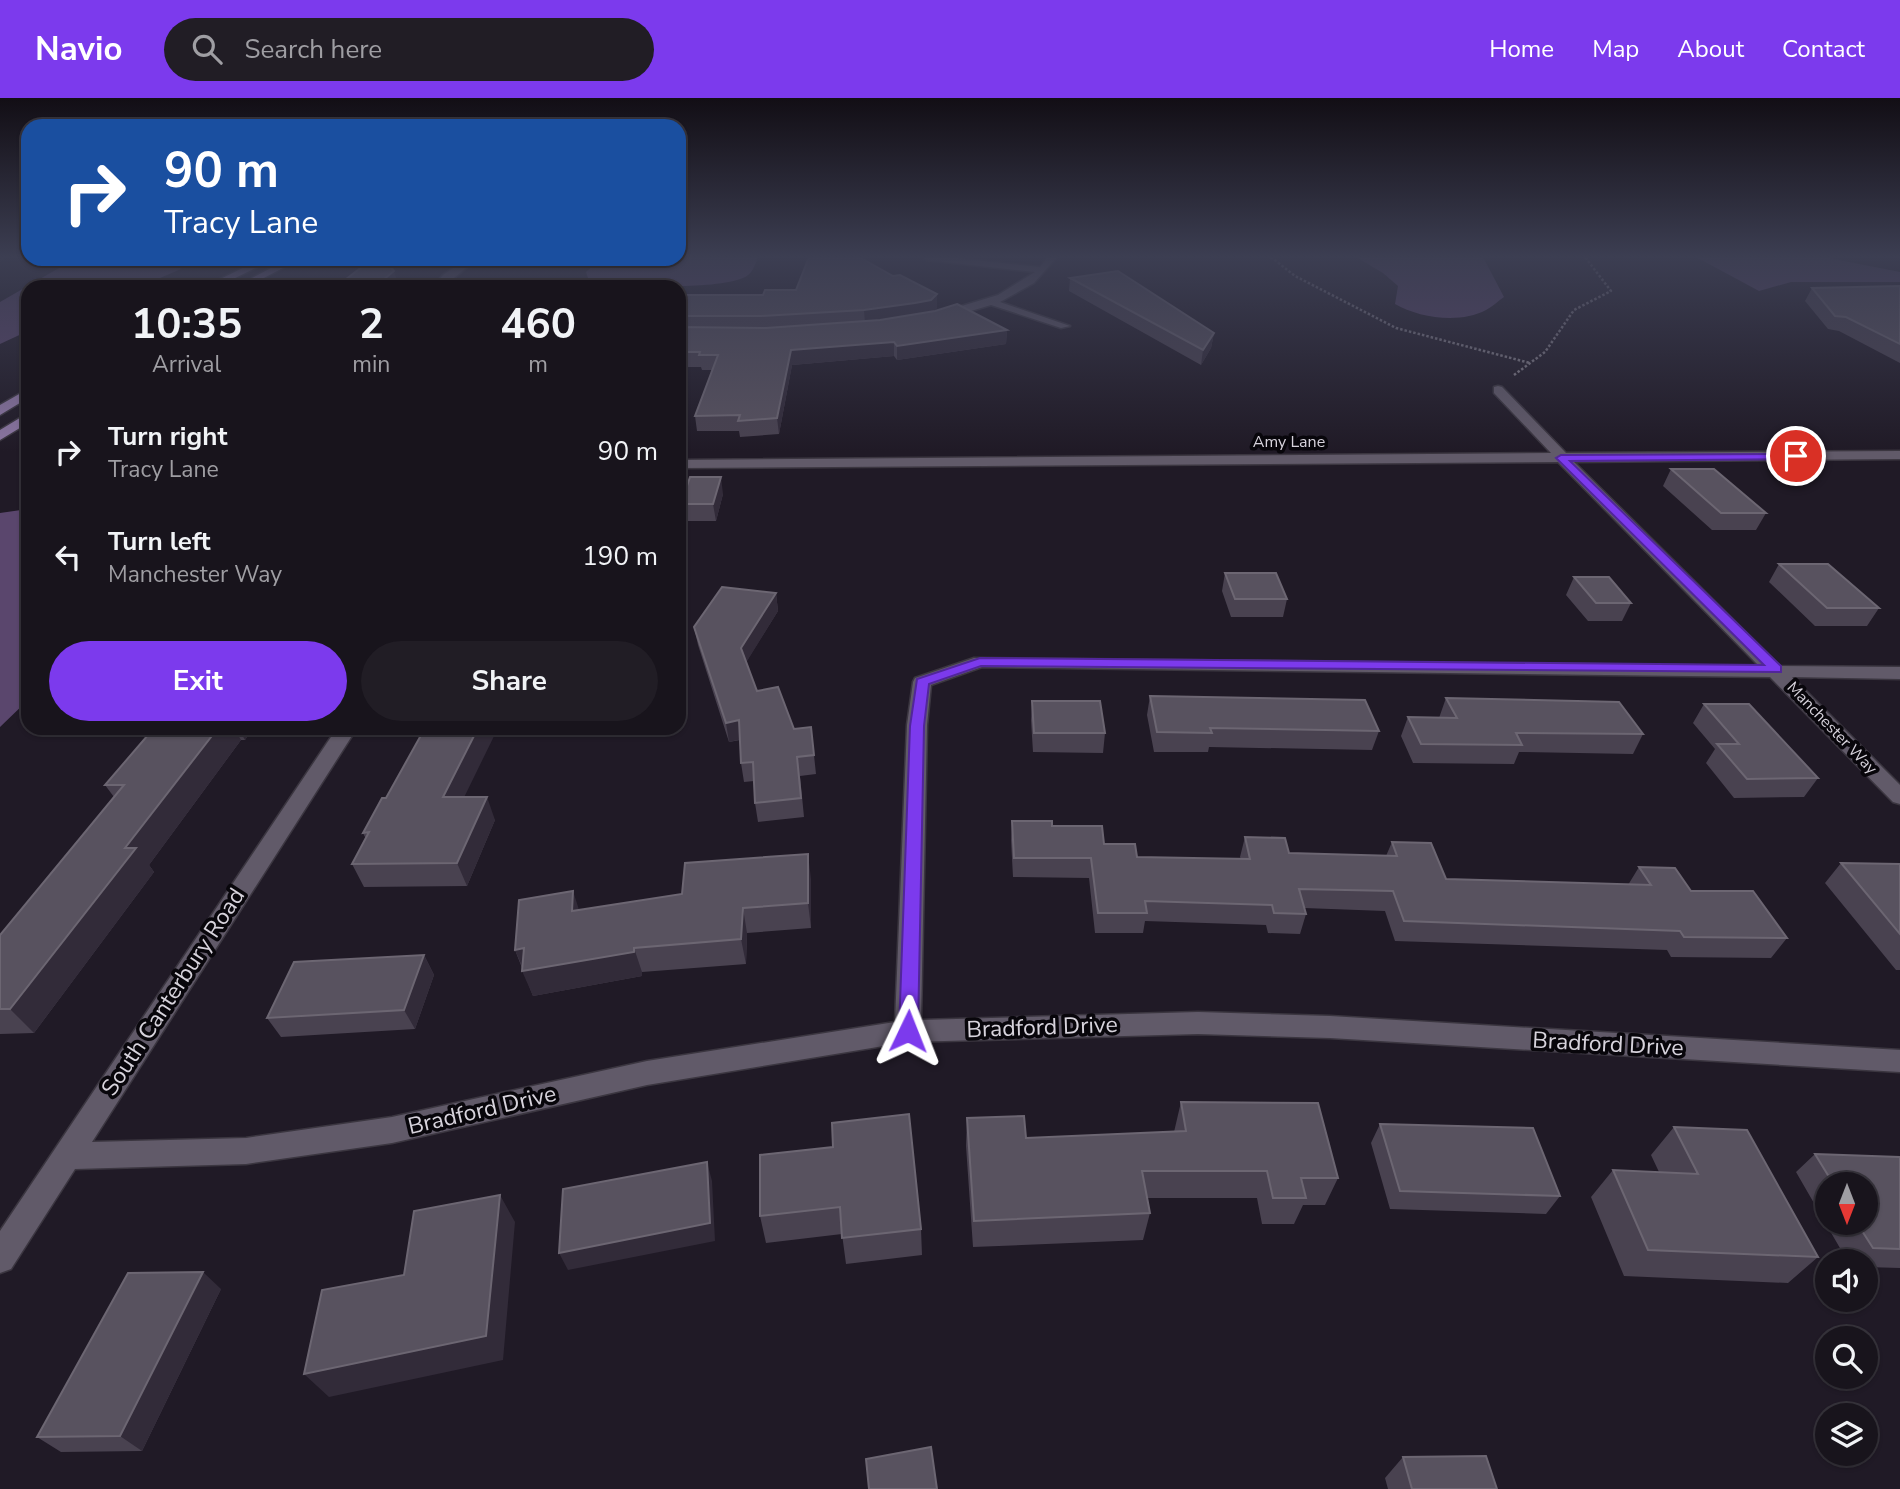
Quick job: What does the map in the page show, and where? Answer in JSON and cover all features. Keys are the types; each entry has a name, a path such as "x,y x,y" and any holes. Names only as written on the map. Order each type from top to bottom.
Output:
{"main road":[{"path":"0,411 21,398"},
{"path":"0,436 21,422"}],"street":[{"path":"1053,322 1065,326"},
{"name":"Manchester Way","path":"1499,390 1561,458 1776,669 1900,797"},
{"name":"Amy Lane","path":"686,464 1900,455"},
{"path":"908,1031 917,726 922,682 980,662 1776,669 1900,673"},
{"name":"South Canterbury Road","path":"0,1258 341,735"},
{"name":"Bradford Drive","path":"68,1157 246,1151 392,1130 647,1073 908,1031 1063,1025 1224,1024 1330,1027 1900,1061"}],"path":[{"path":"1384,322 1396,328 1530,363"},
{"path":"1499,390 1545,352 1566,322"}],"shaded area":[{"path":"0,322 21,322 21,334 0,344"},
{"path":"21,510 21,707 0,727 0,513"}],"building":[{"path":"853,322 991,322 1007,330 897,346 894,342 791,350 777,418 738,421 740,415 695,416 718,355 686,352 686,327 766,328"},
{"path":"1151,322 1197,322 1214,333 1203,350"},
{"path":"1856,322 1900,322 1900,344"},
{"path":"1671,469 1714,469 1766,513 1721,513"},
{"path":"690,477 721,477 713,504 686,504 686,489"},
{"path":"1779,564 1828,564 1879,608 1827,608"},
{"path":"1225,573 1276,573 1287,599 1235,599"},
{"path":"1574,577 1609,577 1631,603 1596,603"},
{"path":"722,587 776,593 741,648 757,691 778,687 794,729 811,727 814,755 797,757 801,798 755,803 753,762 741,763 739,720 726,723 694,627"},
{"path":"1150,696 1365,700 1379,731 1210,728 1212,733 1157,732"},
{"path":"1446,698 1619,702 1643,734 1516,733 1522,745 1421,744 1408,717 1457,718"},
{"path":"1032,701 1100,701 1105,733 1034,733"},
{"path":"1704,704 1749,704 1818,778 1747,779 1717,744 1739,744"},
{"path":"148,735 213,735 125,848 136,848 10,1009 0,1009 0,935 124,785 105,785"},
{"path":"421,735 474,735 443,797 487,797 457,863 352,864 369,832 363,833 382,798 386,798"},
{"path":"1012,821 1052,821 1052,826 1102,826 1104,844 1135,844 1137,857 1250,859 1245,837 1285,838 1289,853 1397,856 1392,842 1431,843 1446,879 1651,885 1639,867 1675,868 1691,891 1753,891 1787,938 1684,937 1680,931 1404,921 1393,891 1299,889 1306,914 1274,913 1272,905 1145,901 1147,913 1098,913 1091,858 1014,858"},
{"path":"808,854 808,903 743,908 741,939 634,948 634,952 522,971 524,948 515,950 519,900 573,891 572,911 682,894 685,863"},
{"path":"1841,863 1900,864 1900,934"},
{"path":"424,955 404,1010 267,1018 294,962"},
{"path":"1181,1102 1318,1103 1338,1178 1301,1178 1306,1198 1273,1198 1267,1171 1142,1171 1150,1213 974,1221 967,1118 1024,1116 1026,1138 1186,1131"},
{"path":"909,1114 921,1229 842,1238 840,1207 760,1216 760,1155 833,1147 832,1123"},
{"path":"1380,1124 1533,1128 1560,1196 1400,1191"},
{"path":"1674,1127 1747,1130 1815,1252 1815,1257 1648,1250 1613,1170 1698,1174"},
{"path":"1815,1154 1900,1157 1900,1249 1873,1248 1865,1236 1878,1236 1878,1172 1826,1172"},
{"path":"707,1162 710,1223 559,1253 563,1189"},
{"path":"500,1195 486,1336 304,1374 322,1290 404,1275 414,1211"},
{"path":"203,1272 120,1436 37,1437 128,1273"},
{"path":"931,1447 937,1489 869,1489 866,1459"},
{"path":"1486,1456 1497,1489 1412,1489 1403,1457"}],"route":[{"path":"908,1031 917,726 922,682 980,662 1776,669 1561,458 1796,456"}]}
